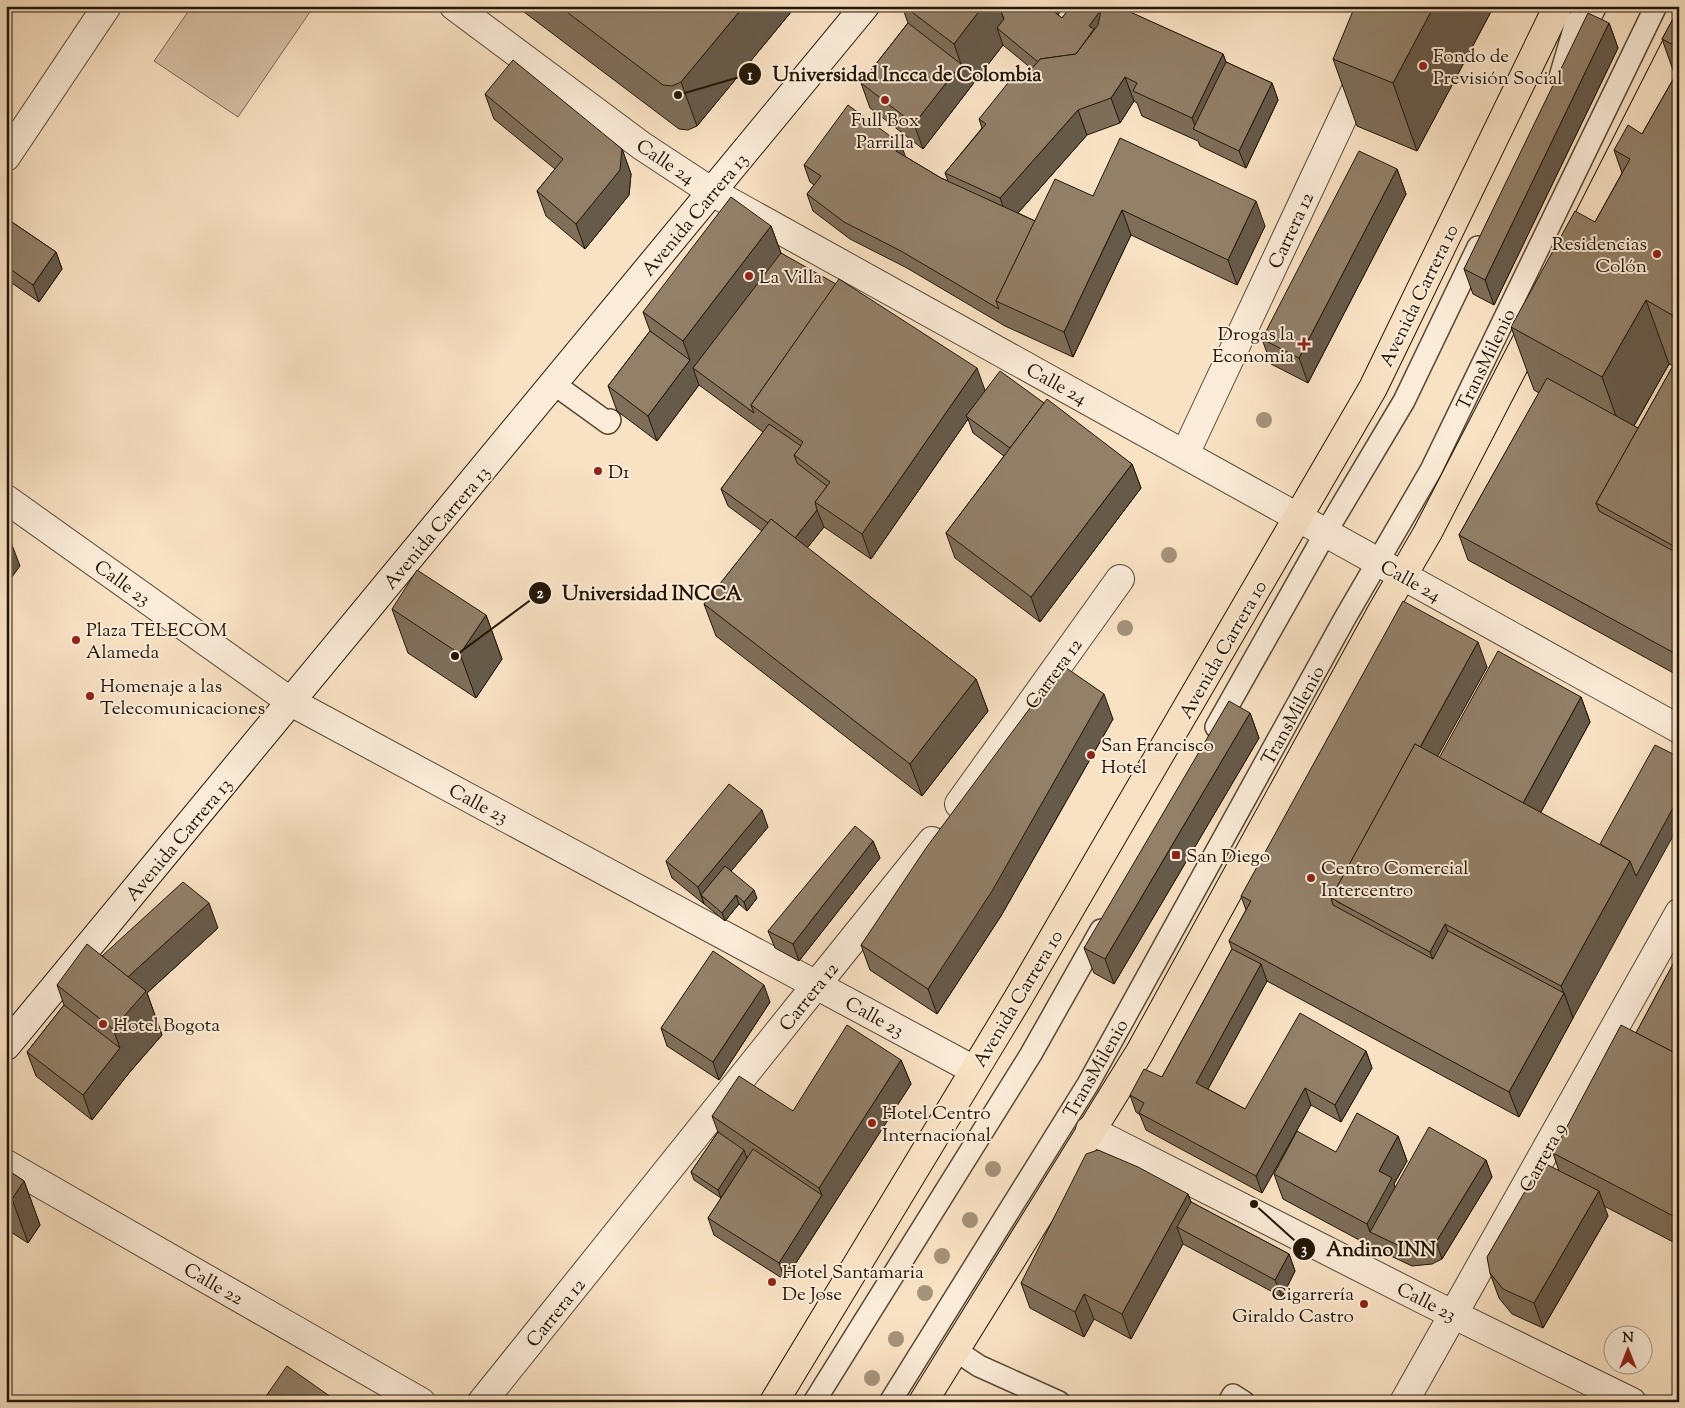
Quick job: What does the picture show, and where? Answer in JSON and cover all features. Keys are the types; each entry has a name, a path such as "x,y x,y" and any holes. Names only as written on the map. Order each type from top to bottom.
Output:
{"main road":[{"name":"Avenida Carrera 10","path":"774,1402 974,1070 1299,518 1373,388 1558,6"},
{"path":"1562,271 1679,40"},
{"path":"923,1402 1140,1052 1432,524 1548,298"}],"street":[{"path":"6,157 107,6"},
{"name":"Calle 24","path":"454,6 642,146 712,192 1679,729"},
{"name":"Avenida Carrera 13","path":"6,1046 865,6"},
{"name":"Carrera 12","path":"1185,454 1395,6"},
{"name":"Calle 23","path":"6,499 291,702 818,984 974,1070"},
{"name":"Carrera 12","path":"482,1402 917,863 1120,579"},
{"name":"Carrera 9","path":"1404,1402 1453,1314 1590,1092 1679,913"},
{"name":"Calle 23","path":"1090,1130 1453,1314 1632,1402"},
{"name":"Calle 22","path":"6,1164 421,1402"}],"lane":[{"path":"1581,6 1556,86 1596,6"},
{"name":"TransMilenio","path":"890,1402 1088,1084 1431,470 1656,6"},
{"path":"1208,740 1326,532 1404,401 1486,230"},
{"path":"554,384 608,423 610,420"},
{"path":"814,1402 1039,1040 1111,912"},
{"path":"955,1350 979,1366 1059,1402"},
{"path":"1229,1402 1232,1396 1244,1402"}],"shaded area":[{"path":"192,6 314,6 238,117 154,61"}],"building":[{"path":"559,6 744,6 681,82 672,86 663,85"},
{"path":"904,6 983,6 954,44"},
{"path":"999,6 1047,6 1062,18 1071,6 1094,6 1100,11 1089,26 1094,29 1076,54 1040,59 1038,62 997,28 1004,19"},
{"path":"1102,6 1117,6 1223,54 1192,118 1133,91 1137,83 1125,77 1111,98 1078,110 1000,198 945,173 986,124 979,119 1016,73 1024,78 1040,59 1076,54 1098,25"},
{"path":"1355,6 1434,6 1393,83 1333,59"},
{"path":"1679,8 1679,48 1662,39"},
{"path":"1588,13 1609,23 1485,280 1464,269"},
{"path":"908,23 961,64 914,124 861,83"},
{"path":"513,60 622,149 620,170 576,224 537,191 563,159 485,94"},
{"path":"1226,62 1272,83 1239,151 1193,129"},
{"path":"1679,69 1679,303 1672,315 1646,300 1602,377 1511,327 1575,211 1595,222 1630,159 1614,150 1628,125 1642,134"},
{"path":"848,105 901,144 896,151 941,178 1035,221 996,301 999,309 901,251 844,222 807,194 821,176 804,165"},
{"path":"1120,138 1256,201 1228,260 1122,210 1064,332 996,301 1055,179 1093,196"},
{"path":"1359,151 1397,169 1299,358 1262,339"},
{"path":"731,197 771,226 683,341 643,312"},
{"path":"6,218 56,252 33,285 6,266"},
{"path":"781,253 836,284 751,405 754,413 693,368"},
{"path":"839,279 977,368 862,534 815,502 830,482 794,455 803,442 751,405"},
{"path":"650,331 690,360 648,416 608,386"},
{"path":"1679,355 1679,549 1596,503"},
{"path":"1000,371 1044,403 1010,448 966,416"},
{"path":"1547,378 1638,428 1596,503 1599,511 1679,554 1679,645 1674,653 1459,535"},
{"path":"1047,399 1132,464 1031,597 946,533"},
{"path":"769,424 801,446 794,455 797,463 827,486 815,502 817,510 795,538 771,519 768,523 721,489"},
{"path":"771,519 976,679 910,764 704,604"},
{"path":"417,570 486,615 460,654 392,609"},
{"path":"1403,601 1478,642 1420,747 1415,744 1331,898 1333,905 1433,959 1448,931 1564,993 1509,1092 1229,941 1251,901 1241,896"},
{"path":"1498,651 1581,697 1523,803 1439,758"},
{"path":"1062,665 1104,694 992,891 928,989 861,945 926,848"},
{"path":"1229,701 1250,713 1105,959 1084,948"},
{"path":"1415,744 1630,861 1561,986 1445,924 1430,952 1331,898"},
{"path":"1655,745 1679,757 1679,797 1636,876 1630,861 1600,844"},
{"path":"729,784 762,810 698,887 666,861"},
{"path":"855,826 873,841 793,944 768,931"},
{"path":"725,866 754,890 744,902 736,895 722,913 701,895"},
{"path":"183,882 209,903 128,977 102,956"},
{"path":"87,944 146,991 113,1029 57,985"},
{"path":"1232,949 1261,964 1196,1083 1245,1109 1300,1013 1366,1051 1335,1105 1305,1088 1256,1176 1139,1113 1144,1103 1130,1095 1144,1069 1162,1077"},
{"path":"713,951 764,985 713,1062 661,1028"},
{"path":"1679,953 1679,1055 1636,1033"},
{"path":"64,1005 120,1048 83,1095 27,1052"},
{"path":"847,1025 901,1060 819,1188 712,1116 739,1076 793,1111"},
{"path":"1621,1025 1679,1055 1679,1219 1553,1153"},
{"path":"1357,1113 1398,1136 1379,1171 1392,1178 1367,1224 1274,1174 1297,1131 1336,1152"},
{"path":"1429,1127 1486,1160 1436,1242 1426,1247 1406,1249 1370,1232"},
{"path":"718,1132 744,1150 718,1190 691,1172"},
{"path":"753,1149 822,1195 779,1263 708,1218"},
{"path":"1098,1150 1138,1167 1188,1194 1122,1314 1084,1294 1075,1312 1021,1283 1086,1154"},
{"path":"1542,1162 1599,1191 1534,1303 1503,1289 1490,1273 1487,1257"},
{"path":"6,1169 24,1181 12,1199 6,1195"},
{"path":"1191,1202 1289,1254 1275,1280 1177,1227"},
{"path":"287,1366 338,1402 262,1402"}],"place":[{"name":"Fondo de Previsión Social","path":"1423,66"},
{"name":"Universidad Incca de Colombia","path":"678,95"},
{"name":"Full Box Parrilla","path":"885,100"},
{"name":"Residencias Colón","path":"1657,254"},
{"name":"La Villa","path":"749,276"},
{"name":"Drogas la Economia","path":"1304,344"},
{"name":"D1","path":"598,471"},
{"name":"Plaza TELECOM Alameda","path":"76,640"},
{"name":"Universidad INCCA","path":"455,656"},
{"name":"Homenaje a las Telecomunicaciones","path":"90,696"},
{"name":"San Francisco Hotel","path":"1091,755"},
{"name":"San Diego","path":"1176,855"},
{"name":"Centro Comercial Intercentro","path":"1311,878"},
{"name":"Hotel Bogota","path":"103,1024"},
{"name":"Hotel Centro Internacional","path":"872,1123"},
{"name":"Andino INN","path":"1254,1204"},
{"name":"Hotel Santamaria De Jose","path":"772,1282"},
{"name":"Cigarrería Giraldo Castro","path":"1364,1304"}]}
